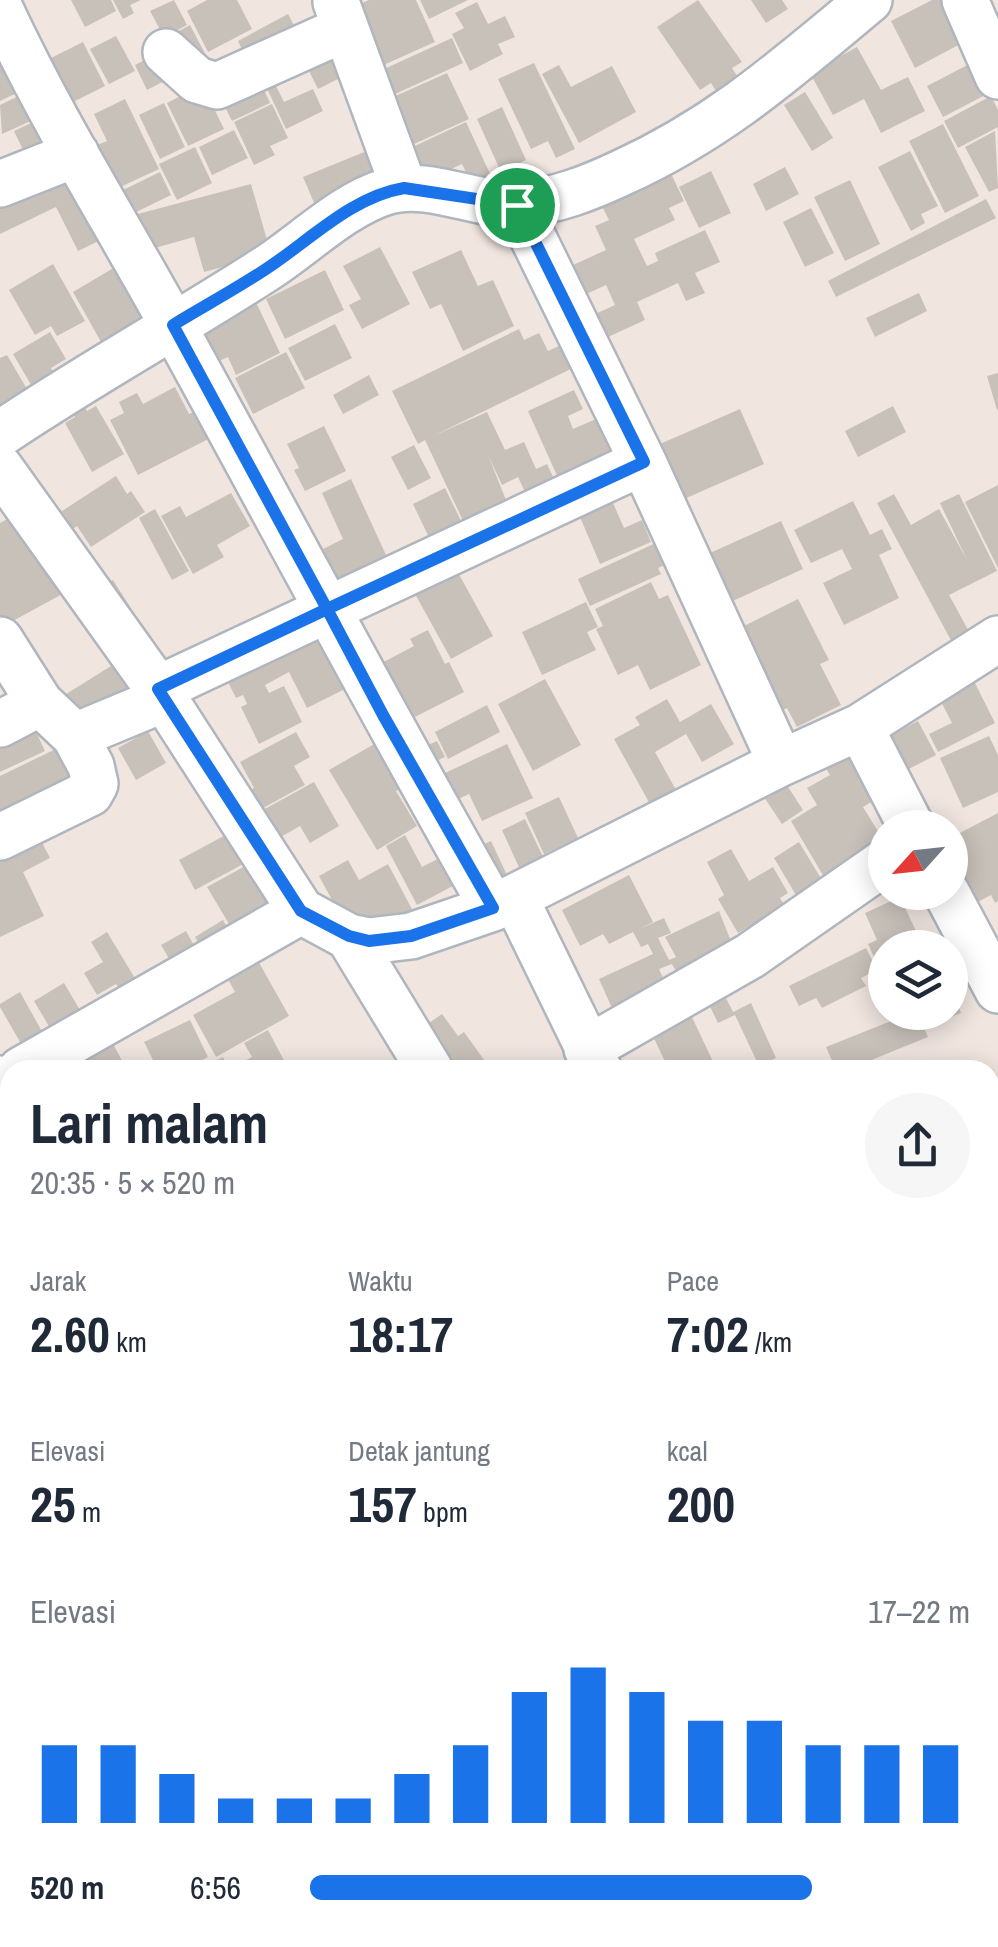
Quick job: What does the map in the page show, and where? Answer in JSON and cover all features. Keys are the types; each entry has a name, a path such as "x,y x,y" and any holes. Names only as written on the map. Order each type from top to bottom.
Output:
{"street":[{"path":"0,434 86,377 265,270 364,201 404,188 517,205 590,187 694,137 749,100 869,0"},
{"path":"965,0 998,76"},
{"path":"1,4 76,154 173,325 383,715 504,903 594,1060 868,874"},
{"path":"166,52 196,80 217,86 344,10 404,188"},
{"path":"0,184 76,154"},
{"path":"517,205 644,462 781,763"},
{"path":"75,736 327,609 644,462"},
{"path":"7,489 161,694 301,911 349,936 369,941 411,936 504,903 860,727 995,649"},
{"path":"0,640 40,703 75,736 96,784 90,793 0,837"},
{"path":"0,724 40,703"},
{"path":"860,727 903,810"},
{"path":"956,910 998,990"},
{"path":"39,1060 301,911"},
{"path":"349,936 424,1060"}],"building":[{"path":"71,0 111,0 116,11 85,27"},
{"path":"113,0 141,0 130,5 134,13 123,19"},
{"path":"174,0 187,25 164,37 150,11"},
{"path":"207,0 237,0 252,29 208,52 187,11"},
{"path":"369,0 416,0 435,42 368,72 351,8"},
{"path":"420,0 468,0 429,19"},
{"path":"698,0 742,62 732,68 739,79 718,94 711,83 700,90 657,27"},
{"path":"751,0 782,0 788,9 766,23"},
{"path":"932,0 955,0 966,41 915,68 891,21"},
{"path":"477,2 488,24 505,16 515,37 498,44 503,54 470,71 452,34 464,28 455,13"},
{"path":"288,14 302,41 251,68 238,41"},
{"path":"190,25 209,61 168,37"},
{"path":"116,36 135,71 109,84 90,49"},
{"path":"338,37 354,71 318,89 301,55"},
{"path":"452,38 463,63 382,100 371,75"},
{"path":"83,42 105,86 57,110 49,59"},
{"path":"857,47 881,90 908,77 925,111 881,133 864,99 833,115 810,73"},
{"path":"162,51 174,76 147,90 135,65"},
{"path":"0,53 19,92 0,101"},
{"path":"979,59 995,90 943,117 927,86"},
{"path":"534,63 575,149 556,158 548,141 531,149 498,79"},
{"path":"559,65 571,87 612,66 636,112 579,143 542,74"},
{"path":"256,72 270,103 232,121 217,91"},
{"path":"447,73 469,119 403,149 382,102"},
{"path":"272,78 284,102 313,89 323,111 286,129 264,82"},
{"path":"188,92 206,92 224,129 188,146 167,103"},
{"path":"805,92 833,138 812,151 784,105"},
{"path":"23,94 35,119 2,134 0,105"},
{"path":"991,96 998,110 998,127 958,148 944,121"},
{"path":"125,99 159,169 116,189 95,146 107,141 94,114"},
{"path":"164,103 185,147 160,159 139,115"},
{"path":"272,104 288,138 270,146 275,155 254,165 234,122"},
{"path":"502,107 526,160 501,172 477,119"},
{"path":"46,116 63,154 32,169 14,131"},
{"path":"466,122 492,178 473,187 462,164 432,178 404,151"},
{"path":"943,124 979,196 945,213 909,141"},
{"path":"234,130 248,158 212,175 199,147"},
{"path":"995,131 998,188 989,192 965,147"},
{"path":"379,146 395,185 353,189 315,205 303,177"},
{"path":"195,147 212,183 177,200 159,164"},
{"path":"910,151 938,206 921,214 925,223 911,231 878,167"},
{"path":"70,160 107,237 78,251 56,207 0,234 0,195"},
{"path":"667,165 684,201 669,208 675,220 634,239 647,266 658,261 655,253 705,230 720,262 695,273 705,293 686,301 678,283 637,302 645,320 593,344 582,320 615,305 606,285 573,300 560,271 606,250 595,226 609,220 601,204"},
{"path":"785,167 799,194 766,211 753,184"},
{"path":"711,171 731,213 699,228 679,187"},
{"path":"160,172 171,195 130,215 119,192"},
{"path":"850,180 880,244 845,261 814,197"},
{"path":"251,184 271,254 204,272 194,237 144,251 134,215"},
{"path":"986,199 996,218 836,297 828,281"},
{"path":"811,208 834,253 805,267 783,222"},
{"path":"380,247 410,304 362,329 349,305 361,299 343,266"},
{"path":"461,250 478,286 493,280 514,326 463,351 441,304 430,309 412,272"},
{"path":"122,263 152,313 121,331 125,337 105,349 73,292"},
{"path":"53,264 85,321 57,336 51,326 35,335 9,290"},
{"path":"325,270 344,310 285,339 266,299"},
{"path":"919,293 927,311 875,337 866,318"},
{"path":"255,300 280,353 236,375 228,357 217,362 200,327"},
{"path":"335,324 352,358 305,381 288,348"},
{"path":"519,329 524,340 539,333 548,351 570,341 581,364 433,436 487,412 505,450 524,442 536,469 547,464 562,496 533,509 518,477 502,485 488,455 508,505 465,525 425,440 418,444 392,391"},
{"path":"50,332 66,359 51,368 59,383 37,395 13,354"},
{"path":"286,352 305,388 253,414 235,378"},
{"path":"7,355 27,389 1,404 10,419 0,424 0,358"},
{"path":"998,373 998,409 997,410 987,376"},
{"path":"369,375 379,395 343,414 333,395"},
{"path":"175,387 189,414 204,407 218,434 138,475 110,420 124,413 119,402 137,393 143,404"},
{"path":"574,390 583,409 568,416 573,429 603,416 626,468 559,480 528,411"},
{"path":"83,405 87,411 96,406 124,454 92,472 65,423 75,417 72,411"},
{"path":"893,406 906,432 858,457 845,431"},
{"path":"740,409 764,464 684,499 660,444"},
{"path":"324,426 346,471 305,491 287,444"},
{"path":"414,445 431,478 408,490 391,457"},
{"path":"116,476 145,512 91,547 62,511"},
{"path":"351,479 393,570 343,593 323,549 343,539 322,493"},
{"path":"998,485 998,568 965,502"},
{"path":"445,488 466,531 436,552 413,504"},
{"path":"231,493 250,526 217,545 224,557 193,574 161,516 180,506 186,517"},
{"path":"894,494 911,525 939,509 967,560 940,503 959,494 997,571 949,595 971,635 953,644 877,503"},
{"path":"853,501 870,535 882,529 892,549 879,555 899,598 844,625 823,583 852,569 842,549 811,563 794,530"},
{"path":"613,503 624,528 642,520 651,542 600,564 580,517"},
{"path":"155,509 189,571 172,580 139,518"},
{"path":"17,514 66,592 0,628 0,523"},
{"path":"781,521 803,569 724,605 701,557"},
{"path":"660,541 670,562 658,568 661,574 590,606 578,579"},
{"path":"451,560 493,636 451,659 409,583"},
{"path":"113,580 130,607 113,618 96,590"},
{"path":"651,582 659,599 668,595 701,665 650,690 638,665 618,675 596,629 603,626 595,609"},
{"path":"798,599 829,660 820,664 841,705 797,727 787,708 770,717 734,631"},
{"path":"586,602 598,627 587,632 596,650 542,675 522,632"},
{"path":"318,620 351,686 307,708 289,672 265,685 269,693 284,686 302,722 259,744 241,707 247,704 243,695 236,698 221,668"},
{"path":"428,630 464,692 395,727 378,665 414,646 410,639"},
{"path":"119,661 139,693 74,732 55,701"},
{"path":"969,671 995,723 938,752 929,734 952,723 934,688"},
{"path":"545,679 581,745 533,771 498,704"},
{"path":"667,699 680,722 711,704 734,744 702,762 686,734 655,752 676,790 650,804 614,739 640,725 635,717"},
{"path":"487,705 500,732 448,759 435,732"},
{"path":"31,721 45,751 0,772 0,735"},
{"path":"918,721 936,755 891,778 873,744"},
{"path":"148,731 166,763 136,780 118,748"},
{"path":"296,732 310,757 294,766 305,785 252,814 242,794 254,788 240,762"},
{"path":"989,736 998,755 998,792 963,808 940,758"},
{"path":"383,739 409,783 396,791 417,826 377,850 329,770"},
{"path":"425,740 428,745 437,741 445,757 436,761 443,774 507,744 533,798 482,821 469,794 450,803 410,748"},
{"path":"853,742 889,791 863,807 868,815 868,851 824,877 791,821 817,805 807,788 830,775 821,761"},
{"path":"64,745 84,788 0,828 0,776"},
{"path":"779,773 803,810 782,824 758,788"},
{"path":"314,782 339,826 310,843 300,826 279,838 263,810"},
{"path":"559,797 578,838 544,854 525,813"},
{"path":"998,813 995,903 991,895 968,907 968,829"},
{"path":"525,819 546,863 522,874 502,830"},
{"path":"33,825 50,858 23,872 44,916 0,937 0,841"},
{"path":"233,831 249,861 195,890 179,860"},
{"path":"405,835 422,867 453,851 468,878 417,905 386,846"},
{"path":"491,841 507,875 489,884 473,849"},
{"path":"799,842 822,880 796,895 774,858"},
{"path":"731,849 749,881 773,867 788,893 780,898 785,906 738,933 718,899 724,895 707,862"},
{"path":"256,860 286,911 238,939 207,887"},
{"path":"348,860 359,880 388,864 414,913 351,935 319,876"},
{"path":"629,875 653,922 639,929 664,918 671,933 658,938 669,960 676,957 665,937 719,911 738,959 684,986 672,964 659,969 670,993 616,1017 599,979 653,954 648,944 641,947 633,932 609,944 603,934 580,946 562,910"},
{"path":"906,910 916,930 873,930 865,913"},
{"path":"223,920 234,939 205,955 195,937"},
{"path":"186,931 195,947 171,962 161,945"},
{"path":"107,932 136,980 120,990 116,984 97,995 84,973 103,962 91,942"},
{"path":"866,948 868,952 868,974 861,978 866,986 822,1008 816,998 799,1006 789,986"},
{"path":"253,952 289,1016 216,1057 193,1015 235,992 222,968"},
{"path":"717,980 733,1012 751,1003 776,1058 756,1060 735,1015 718,1023 701,988"},
{"path":"64,983 90,1027 60,1045 34,1001"},
{"path":"20,992 49,1044 28,1056 0,1007"},
{"path":"690,1013 712,1060 664,1060 651,1032"},
{"path":"442,1014 458,1036 464,1032 484,1060 431,1060 413,1034"},
{"path":"190,1020 208,1057 153,1060 144,1042"},
{"path":"268,1030 284,1060 246,1060 252,1057 244,1043"},
{"path":"868,1030 925,1030 928,1037 872,1060 832,1060 826,1047"},
{"path":"110,1038 122,1060 71,1060"}],"route":[{"path":"517,205 404,188 386,191 364,201 265,270 173,325 327,609 158,689 301,911 349,936 369,941 411,936 493,908 327,609 644,462 517,205"}]}
